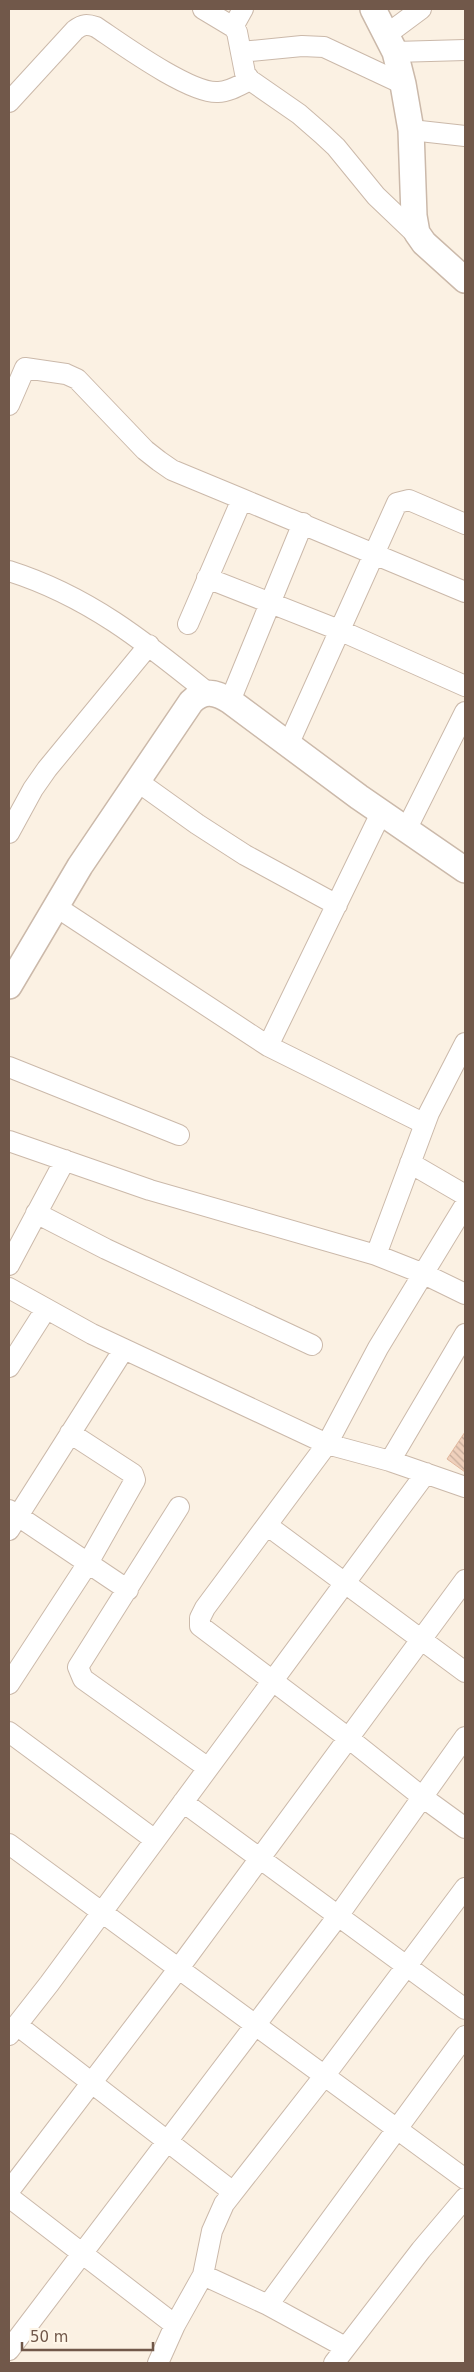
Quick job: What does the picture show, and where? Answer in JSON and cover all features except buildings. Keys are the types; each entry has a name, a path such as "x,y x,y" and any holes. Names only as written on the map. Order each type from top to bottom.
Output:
{"street":[{"path":"203,9 233,27 238,38 245,73 250,80 299,114 329,140 376,196 465,280"},
{"path":"233,27 243,9"},
{"path":"373,9 390,43 404,84 412,130 414,216 420,238"},
{"path":"390,43 421,9"},
{"path":"9,102 81,25 87,24 96,27 166,73 202,89 212,92 226,91 250,80"},
{"path":"390,43 465,50"},
{"path":"241,52 302,46 324,47 404,84"},
{"path":"412,130 465,136"},
{"path":"9,406 19,378 25,368 70,375 86,386 129,435 172,470 465,592"},
{"path":"188,624 242,499"},
{"path":"289,744 397,502 409,500 465,524"},
{"path":"230,701 272,603 303,523"},
{"path":"9,571 62,590 97,610 149,645 207,692"},
{"path":"207,578 339,630 465,686"},
{"path":"9,833 33,789 47,769 149,645"},
{"path":"9,986 55,906 137,782 191,702 196,696 207,692 216,693 230,701 406,830 465,870"},
{"path":"406,830 465,712"},
{"path":"137,782 245,855 336,905"},
{"path":"268,1046 381,812"},
{"path":"55,906 268,1046 425,1124"},
{"path":"376,1256 425,1124 465,1043"},
{"path":"9,1068 179,1135"},
{"path":"9,1141 150,1190 376,1256 424,1274 465,1294"},
{"path":"9,1265 65,1160"},
{"path":"410,1163 465,1196"},
{"path":"465,1205 378,1348 327,1444 268,1526 205,1608 199,1622 200,1626 272,1682 465,1828"},
{"path":"36,1214 106,1249 312,1345"},
{"path":"9,1288 124,1349 327,1444 390,1461 465,1487"},
{"path":"9,1367 46,1309"},
{"path":"390,1461 463,1343"},
{"path":"124,1349 12,1518 88,1563 128,1590"},
{"path":"9,1684 88,1563 134,1485 135,1477 70,1433"},
{"path":"233,2192 92,2082 13,2030 156,1840 426,1473"},
{"path":"179,1507 128,1590 79,1662 79,1673 83,1678 208,1768"},
{"path":"268,1526 465,1672"},
{"path":"9,2192 179,1968 347,1737 465,1580"},
{"path":"9,1732 156,1840"},
{"path":"9,2350 338,1916 465,1736"},
{"path":"183,1802 465,2009"},
{"path":"9,1844 465,2179"},
{"path":"158,2363 175,2325 203,2275 216,2219 233,2192 325,2075 465,1888"},
{"path":"268,2305 465,2036"},
{"path":"9,2197 175,2325"},
{"path":"203,2275 268,2305 340,2355 465,2198"}]}
